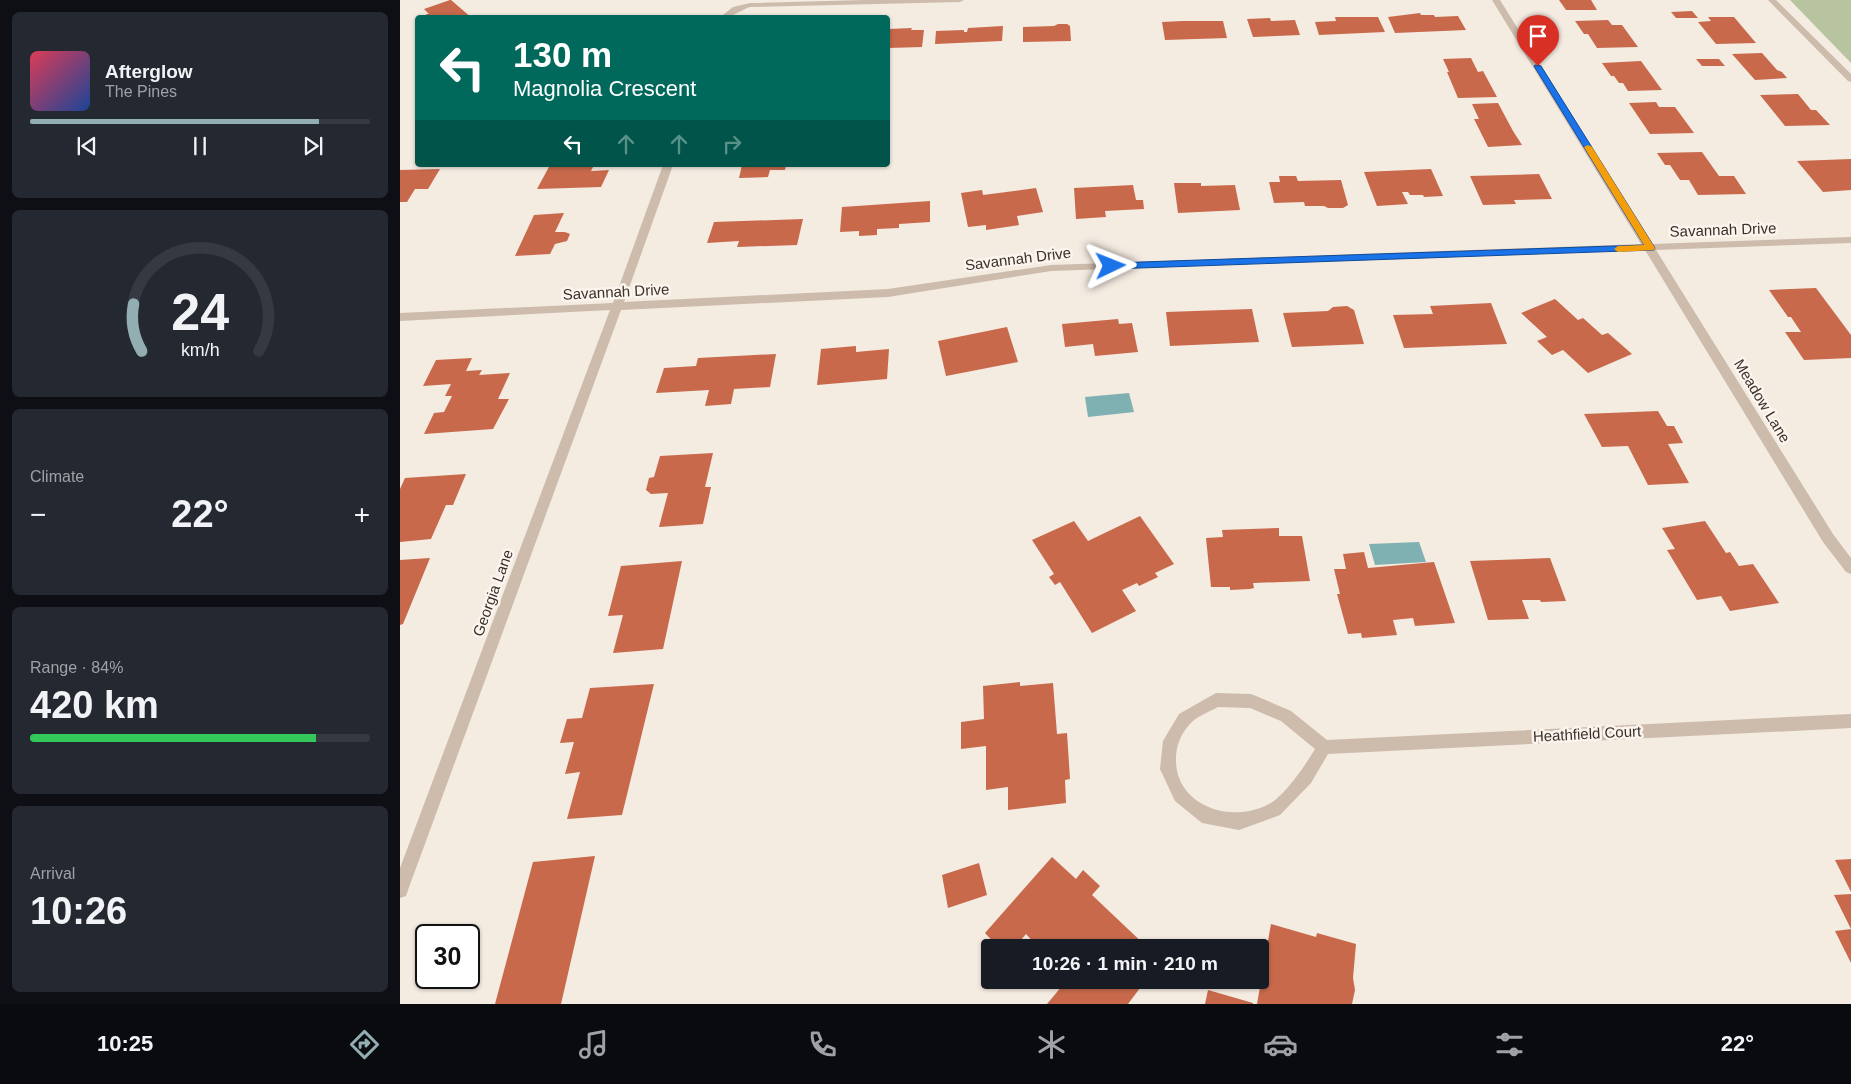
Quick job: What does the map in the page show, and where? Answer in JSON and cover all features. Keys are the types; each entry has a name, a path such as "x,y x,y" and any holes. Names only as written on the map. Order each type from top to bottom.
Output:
{"street":[{"path":"727,15 736,9 750,5 960,0"},
{"name":"Meadow Lane","path":"1496,0 1651,248 1828,538 1851,568"},
{"path":"1772,0 1851,79"},
{"name":"Georgia Lane","path":"400,890 667,167"},
{"name":"Savannah Drive","path":"400,317 888,293 1051,268 1851,240"},
{"path":"1216,700 1251,701 1286,716 1324,748 1306,778 1275,810 1239,822 1208,818 1180,796 1168,769 1170,741 1184,719 1216,700"},
{"name":"Heathfield Court","path":"1324,748 1851,721"}],"green space":[{"path":"1790,0 1851,0 1851,63"}],"water":[{"path":"1129,393 1134,412 1088,417 1085,397"},
{"path":"1419,542 1426,562 1375,565 1369,544"}],"building":[{"path":"451,0 468,15 427,15 429,14 424,9"},
{"path":"1559,0 1591,0 1597,10 1566,10"},
{"path":"1692,11 1698,18 1676,18 1671,12"},
{"path":"1420,13 1421,15 1434,15 1435,17 1458,16 1466,30 1395,33 1388,17"},
{"path":"1335,17 1378,17 1385,32 1319,35 1315,22 1336,21"},
{"path":"1708,17 1734,17 1756,43 1716,44 1698,22 1711,21"},
{"path":"1270,18 1271,21 1295,20 1300,35 1253,37 1247,19"},
{"path":"1608,20 1612,25 1622,25 1638,47 1597,48 1588,34 1584,34 1575,21"},
{"path":"1223,21 1227,38 1165,40 1162,22"},
{"path":"1058,24 1070,26 1071,41 1023,42 1023,27 1054,26"},
{"path":"1003,26 1002,41 935,44 936,31 964,30 964,32 967,32 968,28"},
{"path":"912,28 911,30 924,30 922,47 890,48 890,29"},
{"path":"1762,53 1787,78 1755,80 1732,54"},
{"path":"1471,58 1478,72 1483,71 1497,97 1458,98 1443,59"},
{"path":"1696,59 1719,59 1725,66 1702,66"},
{"path":"1641,61 1662,90 1628,91 1623,83 1619,83 1614,76 1611,76 1602,63"},
{"path":"1798,94 1811,110 1816,110 1830,125 1785,126 1760,95"},
{"path":"1656,102 1659,107 1675,107 1694,133 1650,134 1629,103"},
{"path":"1498,103 1522,145 1488,147 1474,119 1479,119 1472,104"},
{"path":"1702,152 1719,176 1734,176 1746,194 1698,195 1689,180 1680,180 1670,165 1665,165 1657,153"},
{"path":"1851,159 1851,190 1823,192 1797,161"},
{"path":"549,167 593,167 591,171 609,170 601,187 537,189"},
{"path":"742,167 786,167 785,170 770,170 768,177 739,178"},
{"path":"440,169 428,189 415,189 407,202 400,202 400,170"},
{"path":"1431,169 1443,196 1424,197 1423,195 1410,195 1408,192 1402,192 1408,204 1377,206 1364,172"},
{"path":"1539,174 1552,199 1514,200 1516,204 1483,205 1470,176"},
{"path":"1279,176 1296,176 1298,181 1341,180 1348,205 1343,208 1328,208 1324,206 1305,206 1304,202 1274,203 1269,182 1280,182"},
{"path":"1174,183 1201,183 1201,186 1235,185 1240,210 1178,213"},
{"path":"1133,185 1136,200 1143,200 1144,209 1105,211 1106,217 1076,219 1074,188"},
{"path":"1036,188 1043,212 1017,216 1019,225 986,230 986,225 968,227 961,193 982,190 983,195"},
{"path":"930,201 930,222 899,224 899,228 877,229 877,235 859,236 859,231 840,232 842,207"},
{"path":"564,213 555,232 570,234 567,241 555,244 550,254 515,256 534,215"},
{"path":"803,219 797,245 737,247 739,241 707,243 714,222"},
{"path":"1816,288 1851,335 1851,358 1804,360 1785,332 1801,332 1769,290"},
{"path":"1555,299 1578,320 1583,318 1602,335 1608,333 1632,354 1588,373 1563,350 1552,355 1537,341 1547,337 1521,313"},
{"path":"1491,303 1507,344 1404,348 1393,315 1433,314 1430,306"},
{"path":"1347,306 1354,310 1364,344 1292,347 1283,313 1328,311 1333,307"},
{"path":"1252,309 1259,342 1170,346 1166,312"},
{"path":"1118,319 1119,324 1132,323 1138,352 1095,356 1093,344 1065,347 1062,324"},
{"path":"1007,327 1018,362 946,376 938,341"},
{"path":"856,346 856,352 889,349 887,379 817,385 821,349"},
{"path":"776,354 770,387 734,389 731,404 705,406 709,390 656,393 664,368 696,366 698,358"},
{"path":"472,358 466,371 482,370 479,375 510,373 498,399 509,399 493,429 424,434 434,413 444,412 452,396 445,396 451,384 423,386 436,360"},
{"path":"1658,411 1667,426 1674,426 1683,443 1668,444 1689,483 1648,485 1628,446 1602,447 1584,414"},
{"path":"713,453 705,487 711,487 703,524 659,527 668,493 651,494 646,490 649,478 654,477 660,456"},
{"path":"466,474 453,505 446,505 431,539 400,542 400,489 405,478"},
{"path":"1140,516 1174,564 1155,573 1158,577 1139,586 1137,583 1122,590 1136,611 1092,633 1060,582 1055,585 1049,577 1054,574 1032,540 1074,521 1088,541"},
{"path":"1705,521 1726,553 1730,552 1739,566 1753,564 1779,603 1730,611 1721,596 1697,600 1667,550 1675,549 1662,528"},
{"path":"1279,528 1279,536 1302,536 1310,581 1253,583 1254,588 1250,589 1230,590 1230,587 1211,587 1206,538 1223,537 1222,530"},
{"path":"1364,552 1368,568 1434,562 1455,623 1415,626 1413,618 1393,620 1397,635 1362,638 1361,633 1348,634 1337,594 1340,594 1334,569 1346,569 1343,554"},
{"path":"430,558 403,624 400,625 400,560"},
{"path":"1550,558 1566,601 1541,602 1540,600 1522,600 1529,619 1488,620 1470,561"},
{"path":"682,561 663,649 613,653 623,615 608,616 621,566"},
{"path":"1020,682 1020,686 1053,683 1057,734 1067,733 1070,779 1065,780 1066,803 1008,810 1008,787 986,790 986,746 961,749 961,722 984,719 983,686"},
{"path":"654,684 622,815 567,819 580,772 565,774 574,742 560,743 567,719 582,718 590,688"},
{"path":"595,856 561,1004 495,1004 533,862"},
{"path":"1052,857 1076,879 1083,870 1100,886 1092,895 1138,939 1031,939 1026,934 1022,939 991,939 985,933"},
{"path":"1851,859 1851,892 1835,860"},
{"path":"979,863 987,895 948,908 942,875"},
{"path":"1851,894 1851,929 1834,895"},
{"path":"1271,924 1316,937 1317,933 1356,944 1353,978 1355,990 1352,1004 1257,1004 1260,989 1269,989 1268,939"},
{"path":"1851,929 1851,963 1835,931"},
{"path":"1060,989 1139,989 1128,1004 1047,1004"},
{"path":"1208,990 1253,1003 1253,1004 1205,1004"}],"slow traffic":[{"path":"1588,147 1651,248 1618,249"}],"route":[{"path":"1111,266 1651,248 1538,66"}]}
